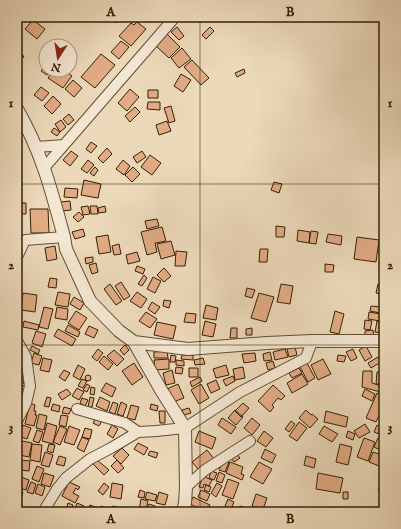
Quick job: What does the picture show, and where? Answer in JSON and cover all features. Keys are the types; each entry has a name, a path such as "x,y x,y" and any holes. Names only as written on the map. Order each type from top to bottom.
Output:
{"street":[{"path":"44,168 175,17"},
{"path":"17,109 36,147 44,168 66,249 90,301 119,331 134,342 161,390 185,428 186,487 185,503 182,512"},
{"path":"36,147 64,145"},
{"path":"17,257 25,240 64,238"},
{"path":"17,341 26,357 30,386 26,403 17,421"},
{"path":"43,512 57,489 66,478 90,459 138,432 156,432 185,428 240,392 306,358 312,341"},
{"path":"134,342 188,349 267,342 384,341"},
{"path":"77,409 125,424 138,432"},
{"path":"186,487 205,470 250,441"}],"building":[{"path":"121,17 116,23 112,18"},
{"path":"33,20 45,29 37,39 25,29"},
{"path":"137,22 146,29 131,46 119,36 131,23 134,25"},
{"path":"177,27 184,36 179,40 171,32"},
{"path":"210,27 214,31 206,39 202,35"},
{"path":"167,34 180,47 169,58 156,46"},
{"path":"121,41 129,47 119,59 111,52"},
{"path":"17,46 24,57 17,62"},
{"path":"182,48 191,59 179,68 171,58"},
{"path":"101,54 115,65 95,88 81,77"},
{"path":"192,60 209,78 201,85 184,67"},
{"path":"244,69 245,73 237,77 235,73"},
{"path":"181,74 191,80 183,92 174,86"},
{"path":"48,78 70,78 63,88"},
{"path":"73,80 82,88 74,97 65,89"},
{"path":"41,87 49,93 42,101 34,95"},
{"path":"130,89 139,97 127,111 118,103"},
{"path":"148,90 158,90 158,98 148,98"},
{"path":"53,96 61,104 52,114 44,106"},
{"path":"148,102 160,102 160,110 147,109"},
{"path":"171,106 175,121 169,123 164,108"},
{"path":"135,107 140,112 130,122 125,116"},
{"path":"69,114 74,120 68,125 63,119"},
{"path":"61,120 66,127 60,132 55,124"},
{"path":"167,121 171,131 159,135 156,125"},
{"path":"54,128 60,132 57,136 51,132"},
{"path":"17,142 22,151 17,154"},
{"path":"91,142 97,146 91,153 86,149"},
{"path":"107,148 112,154 103,163 98,158"},
{"path":"71,151 78,156 70,166 63,160"},
{"path":"142,151 146,157 137,163 133,157"},
{"path":"150,155 161,163 152,175 141,167"},
{"path":"88,160 94,165 87,173 81,169"},
{"path":"123,160 130,166 124,175 116,169"},
{"path":"95,167 98,170 94,176 90,173"},
{"path":"133,167 140,174 132,182 125,175"},
{"path":"84,180 101,184 98,198 81,195"},
{"path":"274,182 282,184 279,193 271,190"},
{"path":"65,188 78,189 77,198 64,197"},
{"path":"70,201 71,210 62,211 61,202"},
{"path":"17,203 26,203 26,214 17,214"},
{"path":"88,206 90,214 83,215 81,207"},
{"path":"90,206 97,206 98,214 91,214"},
{"path":"105,206 106,212 99,213 98,208"},
{"path":"30,209 48,209 49,233 31,233"},
{"path":"79,212 84,217 78,222 73,217"},
{"path":"157,219 159,226 147,229 145,221"},
{"path":"276,226 285,227 284,237 276,237"},
{"path":"162,227 166,241 155,243 157,252 147,255 141,232"},
{"path":"83,229 85,236 75,239 72,232"},
{"path":"298,230 310,232 309,243 297,241"},
{"path":"311,231 318,232 316,244 309,243"},
{"path":"328,234 342,236 341,245 326,242"},
{"path":"108,235 111,252 99,254 96,237"},
{"path":"357,237 379,240 376,262 354,259"},
{"path":"171,241 175,255 161,259 157,244"},
{"path":"119,244 121,254 114,255 112,246"},
{"path":"55,246 57,259 47,261 45,248"},
{"path":"260,249 268,249 267,262 259,262"},
{"path":"176,251 187,252 185,266 175,266"},
{"path":"137,252 140,261 128,264 126,255"},
{"path":"93,257 93,262 86,264 85,258"},
{"path":"96,263 98,272 92,274 89,265"},
{"path":"325,264 334,265 333,272 325,272"},
{"path":"137,266 145,269 143,274 135,271"},
{"path":"164,268 171,276 164,282 157,275"},
{"path":"144,275 147,278 142,286 138,284"},
{"path":"153,277 161,281 155,293 147,289"},
{"path":"50,278 57,279 56,288 48,287"},
{"path":"121,282 130,296 124,300 115,286"},
{"path":"110,284 122,301 116,305 104,289"},
{"path":"281,284 293,286 290,304 277,302"},
{"path":"378,284 384,285 384,295 376,293"},
{"path":"247,288 255,290 252,298 245,296"},
{"path":"58,292 70,294 68,307 55,305"},
{"path":"137,292 147,299 141,308 130,301"},
{"path":"23,293 37,295 35,312 21,310"},
{"path":"259,293 274,297 266,322 251,318"},
{"path":"74,297 84,303 80,310 70,304"},
{"path":"164,300 171,301 169,308 163,306"},
{"path":"152,302 160,307 155,314 148,309"},
{"path":"206,305 218,308 216,320 203,318"},
{"path":"371,306 381,307 380,313 370,311"},
{"path":"44,307 53,309 48,329 39,327"},
{"path":"57,307 68,309 67,320 55,318"},
{"path":"76,311 87,318 79,330 68,323"},
{"path":"335,311 344,314 339,334 330,332"},
{"path":"146,312 157,319 150,328 139,321"},
{"path":"369,312 381,314 380,321 368,319"},
{"path":"186,313 196,314 195,323 184,322"},
{"path":"365,320 372,321 370,330 364,329"},
{"path":"24,321 39,325 38,330 23,327"},
{"path":"205,321 216,324 213,337 202,335"},
{"path":"377,321 384,323 382,333 375,332"},
{"path":"157,322 176,326 173,339 154,335"},
{"path":"68,325 80,332 78,337 65,331"},
{"path":"89,326 98,330 94,338 85,334"},
{"path":"231,328 237,328 237,338 230,338"},
{"path":"252,328 252,335 246,335 246,329"},
{"path":"58,329 76,339 72,346 54,336"},
{"path":"373,330 374,336 365,336 365,331"},
{"path":"36,331 46,334 42,347 32,343"},
{"path":"125,345 129,350 124,355 120,350"},
{"path":"32,346 40,350 38,354 30,350"},
{"path":"366,346 372,357 365,361 359,350"},
{"path":"295,347 297,355 289,357 287,349"},
{"path":"98,349 103,353 97,361 92,357"},
{"path":"285,349 288,357 275,360 273,352"},
{"path":"353,349 357,358 351,361 346,352"},
{"path":"114,350 124,359 117,366 107,356"},
{"path":"167,351 168,358 154,358 154,352"},
{"path":"270,352 272,360 264,361 263,354"},
{"path":"34,353 42,356 39,365 31,363"},
{"path":"255,353 256,361 244,363 242,354"},
{"path":"171,355 176,356 175,362 170,362"},
{"path":"182,355 193,355 193,360 181,359"},
{"path":"338,355 346,356 344,362 337,361"},
{"path":"104,356 113,364 108,370 99,362"},
{"path":"378,357 381,362 371,368 368,363"},
{"path":"43,358 52,360 49,372 40,370"},
{"path":"203,358 205,364 195,365 194,360"},
{"path":"169,359 169,369 155,370 154,360"},
{"path":"323,359 331,374 318,380 311,365"},
{"path":"176,360 184,361 184,366 176,365"},
{"path":"273,361 275,368 268,370 266,363"},
{"path":"134,363 143,377 132,385 122,371"},
{"path":"307,363 315,378 308,382 300,367"},
{"path":"78,365 85,369 80,380 73,376"},
{"path":"226,365 229,375 216,378 213,369"},
{"path":"176,367 183,368 182,374 175,373"},
{"path":"243,367 245,378 235,380 233,369"},
{"path":"189,368 198,368 198,377 189,377"},
{"path":"299,368 302,373 292,378 289,373"},
{"path":"64,370 70,373 65,381 59,377"},
{"path":"172,370 175,383 166,385 163,373"},
{"path":"363,371 372,371 372,383 384,387 384,393 362,387"},
{"path":"377,372 384,372 383,384 376,384"},
{"path":"302,374 308,384 292,393 287,383"},
{"path":"88,375 91,378 88,381 85,378"},
{"path":"18,376 25,378 23,384 17,382"},
{"path":"233,376 235,381 226,386 223,380"},
{"path":"200,377 202,381 192,387 190,382"},
{"path":"82,379 87,381 83,388 78,386"},
{"path":"216,380 220,389 211,393 207,384"},
{"path":"106,383 116,388 112,397 101,391"},
{"path":"19,384 27,387 24,399 17,397"},
{"path":"87,384 90,386 87,392 83,390"},
{"path":"178,384 184,398 173,402 167,389"},
{"path":"201,384 209,398 199,404 191,390"},
{"path":"273,385 285,396 281,400 278,398 272,405 274,407 270,412 258,401"},
{"path":"91,387 95,388 94,395 90,394"},
{"path":"77,388 84,392 79,400 72,396"},
{"path":"67,389 71,394 62,400 58,394"},
{"path":"365,389 375,394 372,401 362,396"},
{"path":"377,393 384,396 384,405 376,422 366,418"},
{"path":"47,397 51,398 49,407 44,406"},
{"path":"90,397 94,398 92,407 88,407"},
{"path":"100,397 110,402 107,411 96,406"},
{"path":"82,398 88,400 85,406 80,403"},
{"path":"113,402 118,404 115,414 109,412"},
{"path":"121,402 127,405 123,416 117,414"},
{"path":"30,403 35,405 34,411 36,411 35,415 37,415 34,426 25,424"},
{"path":"243,403 249,408 241,417 235,411"},
{"path":"53,404 60,406 59,412 51,410"},
{"path":"151,404 158,406 157,411 150,409"},
{"path":"131,405 139,407 135,420 127,418"},
{"path":"64,407 71,409 69,414 62,413"},
{"path":"189,408 191,413 184,415 182,410"},
{"path":"235,410 243,417 236,425 228,418"},
{"path":"306,410 318,419 310,428 299,418"},
{"path":"159,411 165,411 165,423 160,423"},
{"path":"326,411 348,417 346,427 324,422"},
{"path":"39,414 47,416 44,430 36,428"},
{"path":"61,415 68,416 66,427 59,425"},
{"path":"97,416 103,419 99,426 93,423"},
{"path":"222,418 236,427 231,434 218,425"},
{"path":"252,418 260,425 252,435 244,428"},
{"path":"291,421 295,424 289,432 285,429"},
{"path":"299,422 307,428 297,441 289,436"},
{"path":"47,423 57,426 53,444 42,441"},
{"path":"365,424 370,432 359,438 354,431"},
{"path":"23,425 31,428 27,439 19,436"},
{"path":"112,425 118,429 113,438 107,434"},
{"path":"377,425 382,428 379,434 374,432"},
{"path":"60,426 67,429 60,445 53,442"},
{"path":"69,426 80,430 74,445 64,442"},
{"path":"324,426 338,434 332,442 319,434"},
{"path":"85,428 92,430 90,439 82,437"},
{"path":"37,430 43,432 39,443 33,441"},
{"path":"199,431 216,438 212,449 195,442"},
{"path":"264,431 273,438 266,447 257,441"},
{"path":"348,431 355,434 353,440 346,437"},
{"path":"82,437 89,440 84,452 77,448"},
{"path":"364,438 375,442 368,461 357,457"},
{"path":"378,438 384,441 384,452 374,447"},
{"path":"22,441 32,443 29,457 19,455"},
{"path":"138,443 148,448 144,455 134,449"},
{"path":"32,444 42,445 40,462 30,460"},
{"path":"49,444 55,445 53,453 47,451"},
{"path":"340,444 352,447 348,465 336,462"},
{"path":"122,448 129,455 121,464 113,456"},
{"path":"265,449 276,455 272,463 261,458"},
{"path":"207,450 214,459 199,470 192,462"},
{"path":"150,451 158,453 156,458 148,455"},
{"path":"45,452 53,455 49,467 41,465"},
{"path":"373,452 384,456 384,468 369,462"},
{"path":"236,453 240,458 234,462 230,457"},
{"path":"59,456 66,458 64,466 56,464"},
{"path":"306,456 316,459 314,468 304,465"},
{"path":"224,459 229,462 225,472 219,470"},
{"path":"21,460 30,461 29,471 19,470"},
{"path":"97,460 109,470 104,475 93,464"},
{"path":"117,460 124,468 118,473 111,466"},
{"path":"230,462 243,467 241,474 244,475 242,480 226,473"},
{"path":"259,462 272,469 263,484 250,477"},
{"path":"37,466 44,469 39,482 32,479"},
{"path":"211,471 217,473 214,480 209,478"},
{"path":"219,472 225,475 222,483 216,481"},
{"path":"44,473 54,476 50,487 41,484"},
{"path":"318,473 343,478 340,493 316,489"},
{"path":"203,476 212,480 209,486 204,484 203,488 199,487"},
{"path":"21,477 29,480 26,490 17,487"},
{"path":"228,479 239,483 233,499 222,495"},
{"path":"31,482 36,484 33,494 27,492"},
{"path":"69,482 80,487 78,490 76,488 73,493 79,496 75,503 62,496"},
{"path":"104,483 109,487 103,495 98,491"},
{"path":"112,483 123,485 121,499 110,497"},
{"path":"217,483 222,486 216,497 211,493"},
{"path":"383,483 384,484 384,494 378,490"},
{"path":"38,484 45,487 42,496 35,493"},
{"path":"206,485 211,487 209,492 204,490"},
{"path":"140,490 145,492 144,498 138,497"},
{"path":"201,490 210,494 207,501 198,497"},
{"path":"18,491 23,492 21,499 17,498"},
{"path":"147,492 157,495 155,501 145,499"},
{"path":"159,492 168,495 165,505 156,503"},
{"path":"343,492 348,492 348,499 343,499"},
{"path":"256,494 267,498 263,509 252,506"},
{"path":"193,497 210,505 206,512 190,504"},
{"path":"141,499 148,501 146,510 139,509"},
{"path":"228,499 234,502 231,509 225,506"},
{"path":"68,503 73,505 71,512 66,510"},
{"path":"77,503 84,506 82,512 74,512"},
{"path":"149,504 155,506 154,512 146,511"},
{"path":"90,505 95,507 93,512 87,511"},
{"path":"101,506 107,508 106,512 99,512"},
{"path":"113,506 121,508 120,512 111,512"},
{"path":"240,506 245,508 243,512 238,510"}]}
